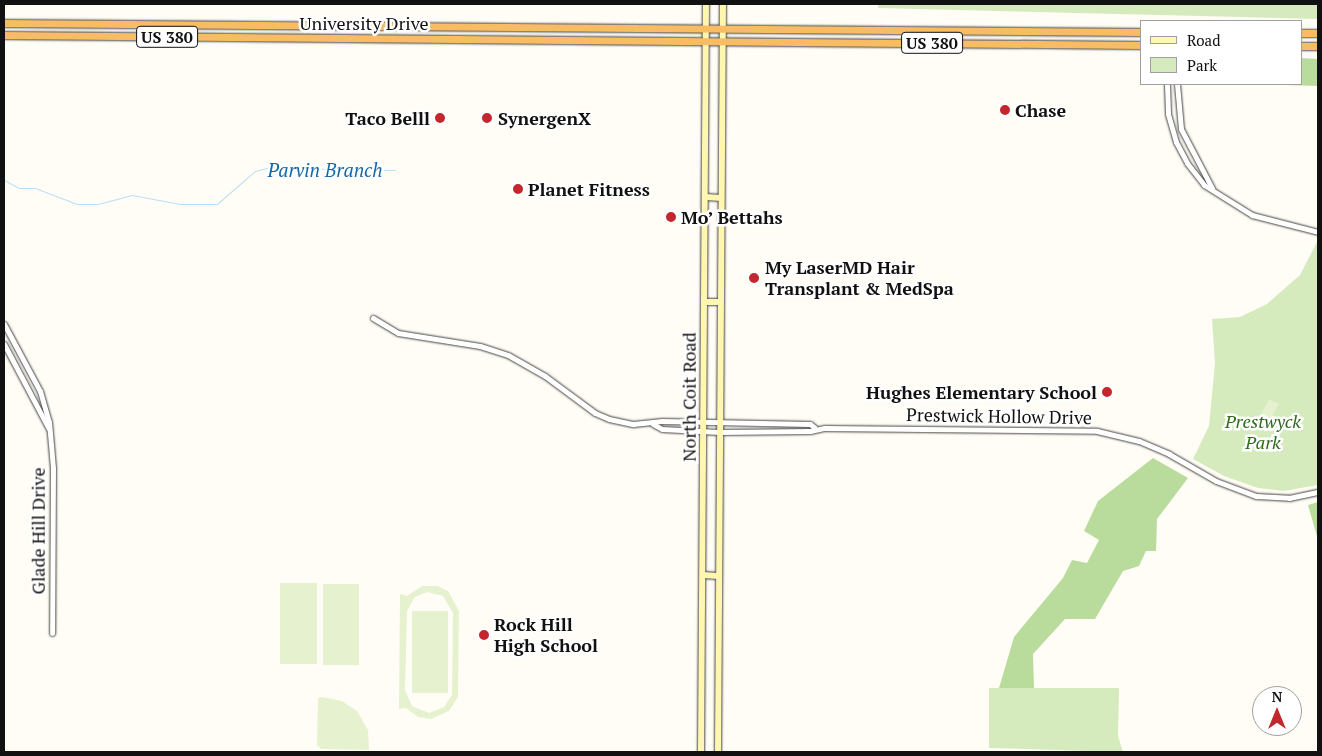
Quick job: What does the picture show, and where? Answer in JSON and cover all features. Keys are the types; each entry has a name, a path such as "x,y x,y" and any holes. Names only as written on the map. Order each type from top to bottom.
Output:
{"highway":[{"name":"US 380","path":"4,23 723,27 1140,32"},
{"path":"1302,33 1318,33"},
{"name":"University Drive","path":"4,35 723,42"},
{"name":"US 380","path":"723,42 1140,45"},
{"path":"1302,46 1318,46"}],"main road":[{"name":"North Coit Road","path":"701,752 706,4"},
{"name":"North Coit Road","path":"718,752 723,4"},
{"path":"706,197 721,198"},
{"path":"705,302 720,302"},
{"path":"703,575 718,576"}],"street":[{"path":"1167,85 1168,114 1179,150 1195,175 1252,215 1318,232"},
{"path":"1177,85 1181,129 1212,188"},
{"name":"Prestwick Hollow Drive","path":"373,318 398,333 471,344 508,354 545,376 595,413 633,424 653,424 662,421 704,421 810,424 815,428"},
{"name":"Glade Hill Drive","path":"4,324 40,391 49,429 53,468 52,632"},
{"name":"Glade Hill Drive","path":"4,344 49,429"},
{"name":"Prestwick Hollow Drive","path":"653,424 662,429 704,432 810,431 815,428 1097,431 1138,441 1170,454 1216,481 1256,496 1289,498 1318,492"}],"green space":[{"path":"878,4 1318,4 1318,19 878,8"},
{"path":"1302,58 1318,59 1318,86 1286,85 1302,85"},
{"name":"Prestwyck Park","path":"1318,240 1318,485 1284,491 1258,488 1224,476 1193,459 1209,426 1215,363 1212,319 1240,317 1267,304 1300,275"},
{"path":"1269,399 1279,404 1269,423 1259,418"},
{"path":"1153,458 1188,478 1157,519 1156,551 1146,551 1139,566 1123,571 1095,619 1065,619 1033,654 1034,688 999,688 1014,637 1063,578 1072,560 1087,563 1099,540 1084,531 1098,501"},
{"path":"1318,502 1318,540 1308,505"},
{"path":"280,583 317,583 317,664 280,664"},
{"path":"323,584 359,584 359,665 323,665"},
{"path":"422,586 438,586 448,591 459,611 458,697 449,711 431,719 418,717 406,708 399,709 400,594 407,596","holes":["427,592 443,596 453,613 452,695 444,707 429,713 412,706 405,690 407,611 415,597"]},
{"path":"412,611 448,611 448,693 412,693"},
{"path":"989,688 1119,688 1118,736 1123,752 989,748"},
{"path":"318,698 342,701 357,711 368,730 369,750 321,749 317,745"}],"waterway":[{"name":"Parvin Branch","path":"4,180 19,188 35,188 77,204 98,204 132,195 180,204 217,204 255,171 266,168 395,170"}],"place":[{"name":"Chase","path":"1005,110"},
{"name":"Taco Belll","path":"440,118"},
{"name":"SynergenX","path":"487,118"},
{"name":"Planet Fitness","path":"518,189"},
{"name":"Mo’ Bettahs","path":"671,217"},
{"name":"My LaserMD Hair Transplant & MedSpa","path":"754,278"},
{"name":"Hughes Elementary School","path":"1107,392"},
{"name":"Rock Hill High School","path":"484,635"}]}
